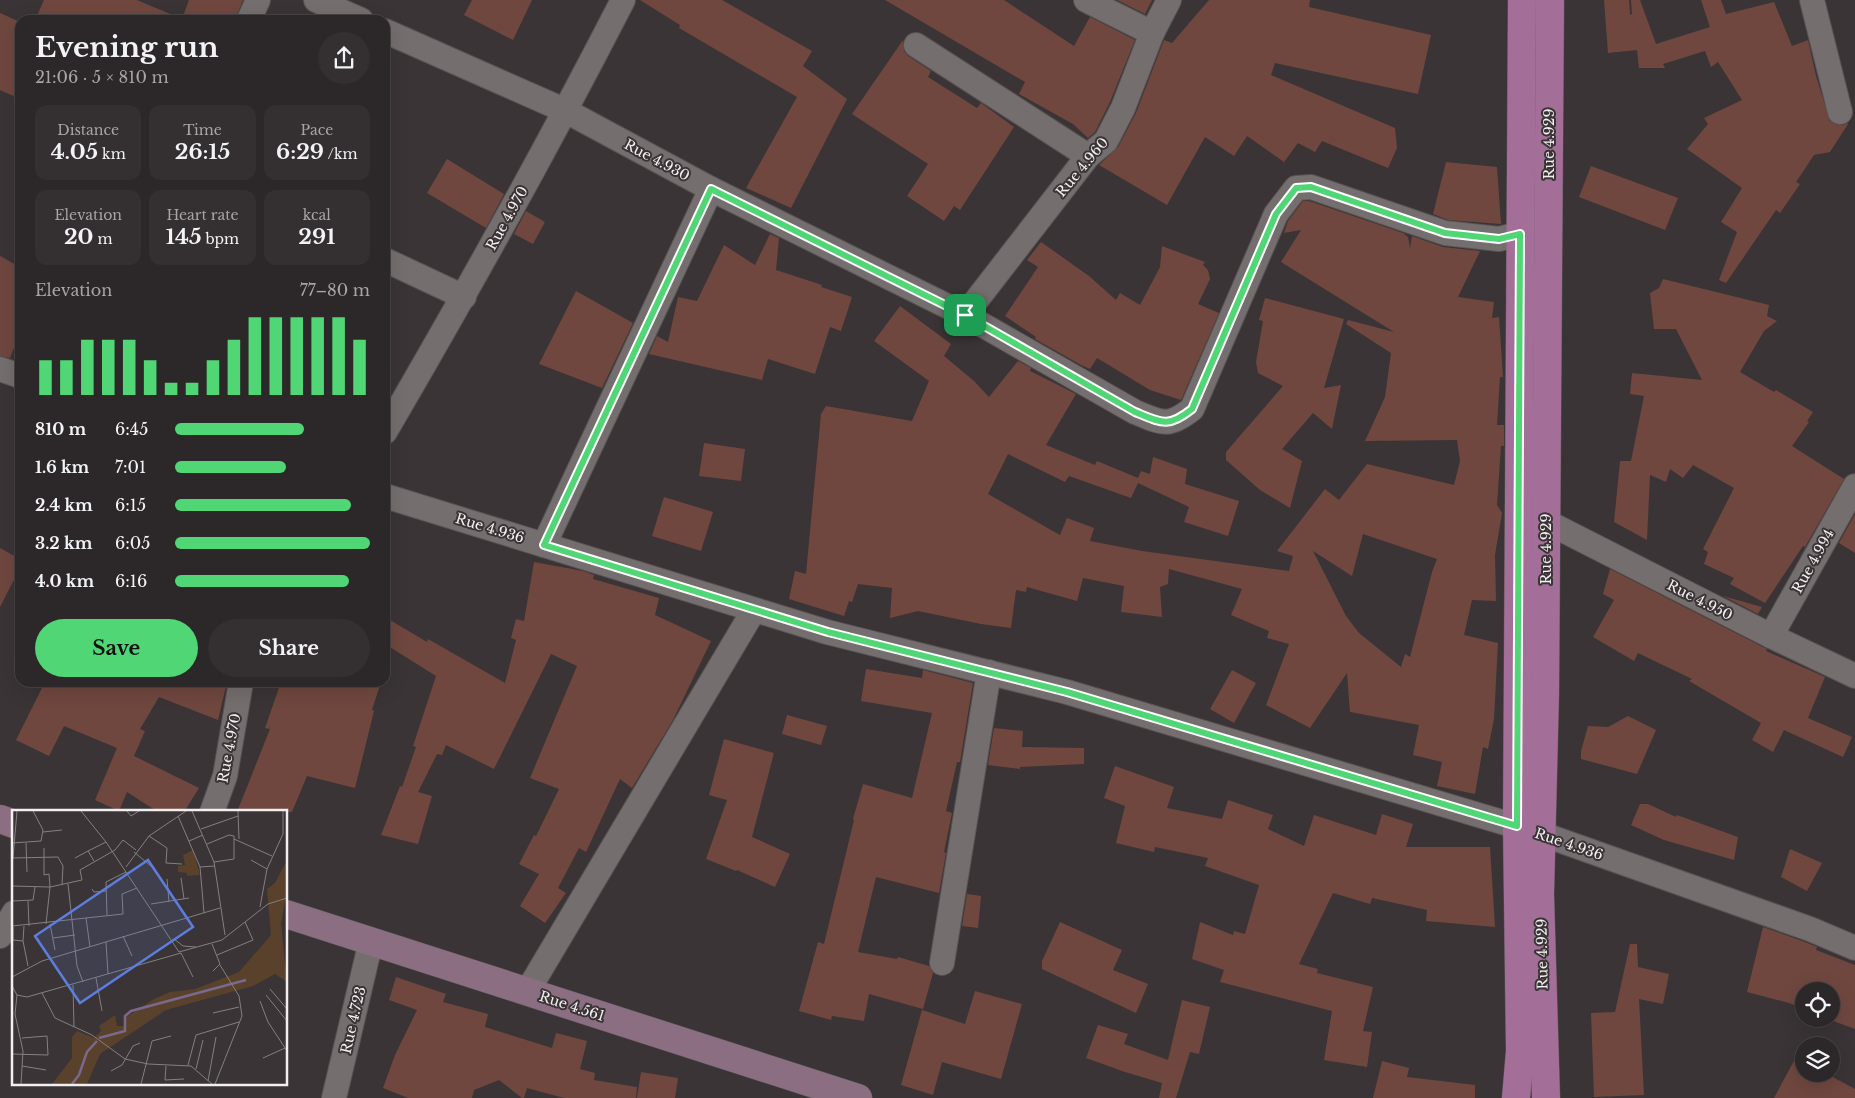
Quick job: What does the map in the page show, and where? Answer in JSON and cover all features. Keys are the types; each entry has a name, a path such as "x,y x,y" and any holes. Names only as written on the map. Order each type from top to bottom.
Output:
{"main road":[{"name":"Rue 4.929","path":"1516,1098 1520,1051 1529,830 1520,234 1522,0"},
{"name":"Rue 4.929","path":"1546,1098 1540,895 1529,830 1545,694 1550,0"},
{"path":"0,819 12,823"},
{"name":"Rue 4.561","path":"288,915 858,1098"}],"street":[{"path":"251,15 258,0"},
{"path":"316,0 350,15"},
{"name":"Rue 4.970","path":"390,423 464,297 566,110 623,0"},
{"path":"1086,0 1152,33"},
{"name":"Rue 4.960","path":"965,315 1088,156 1106,141 1123,108 1152,33 1169,0"},
{"path":"1812,0 1840,112"},
{"name":"Rue 4.930","path":"390,32 566,110 711,189 965,315 1135,412 1163,423 1180,419 1192,409 1276,214 1296,188 1311,187 1445,233 1499,239 1520,234"},
{"path":"916,45 1088,156"},
{"path":"544,545 711,189"},
{"path":"390,262 464,297"},
{"path":"0,370 15,374"},
{"name":"Rue 4.994","path":"1771,636 1855,486"},
{"name":"Rue 4.936","path":"390,498 828,632 1067,692 1529,830 1810,929 1855,948"},
{"name":"Rue 4.950","path":"1546,522 1771,636 1855,676"},
{"path":"527,992 754,610"},
{"path":"942,963 989,672"},
{"name":"Rue 4.970","path":"213,810 225,776 240,687"},
{"path":"0,936 12,916"},
{"name":"Rue 4.723","path":"334,1098 371,941"}],"building":[{"path":"44,0 137,0 173,15 37,15"},
{"path":"189,0 243,0 237,15 183,15"},
{"path":"472,0 532,0 513,40 464,15"},
{"path":"640,0 722,0 812,51 803,66 847,99 791,208 746,188 797,97 679,28 680,25"},
{"path":"885,0 1004,0 1074,46 1090,17 1135,40 1110,102 1095,132 1088,138 1073,124 1019,94 1025,82"},
{"path":"1117,0 1152,0 1145,14"},
{"path":"1209,0 1310,0 1309,7 1431,35 1418,94 1275,63 1271,75 1395,128 1397,148 1388,168 1322,141 1315,152 1298,143 1284,162 1247,136 1234,156 1205,137 1167,205 1099,165 1118,147 1136,113 1164,40 1172,43"},
{"path":"1604,0 1629,0 1630,15 1632,14 1631,0 1640,0 1656,44 1710,27 1701,0 1721,0 1726,14 1774,2 1792,46 1808,40 1816,76 1830,121 1837,125 1848,123 1830,152 1814,155 1796,182 1800,184 1780,213 1776,210 1726,283 1719,280 1737,232 1721,222 1742,188 1687,149 1708,124 1704,118 1742,100 1718,62 1711,67 1705,51 1663,64 1665,68 1639,68 1637,50 1608,53"},
{"path":"0,13 15,20 15,97 0,90"},
{"path":"903,40 904,51 908,56 931,71 928,77 977,108 981,103 1014,127 960,210 954,206 944,221 907,196 928,164 852,114"},
{"path":"447,159 504,194 486,228 427,193"},
{"path":"1446,162 1497,167 1501,224 1448,220 1433,214"},
{"path":"1591,166 1678,198 1665,230 1579,197"},
{"path":"1303,201 1309,201 1403,233 1408,237 1410,248 1412,236 1443,247 1480,251 1458,297 1494,302 1492,318 1499,317 1503,377 1500,377 1497,425 1504,425 1504,446 1501,446 1497,505 1502,513 1495,555 1496,601 1472,600 1464,635 1498,643 1494,719 1488,749 1483,747 1475,794 1437,786 1442,762 1413,755 1419,725 1350,712 1347,673 1310,728 1266,705 1289,644 1267,638 1269,631 1231,615 1242,589 1169,569 1168,584 1160,587 1162,617 1121,612 1124,586 1083,578 1077,601 1027,587 1026,592 1016,590 1011,628 918,611 890,618 892,588 858,584 852,602 849,601 844,616 789,599 795,571 806,574 821,414 826,406 912,421 929,381 874,341 900,306 951,344 944,356 974,381 989,397 1018,361 1031,368 1030,371 1076,394 1046,445 1095,465 1097,461 1138,478 1141,471 1150,474 1153,457 1187,469 1185,484 1239,501 1228,536 1184,522 1189,507 1138,483 1131,498 1069,476 1065,482 1008,454 988,494 1060,535 1067,518 1094,528 1090,541 1142,551 1289,571 1293,556 1277,551 1325,489 1339,500 1367,464 1454,485 1460,461 1457,440 1365,441 1385,397 1391,353 1346,324 1348,320 1394,332 1281,262 1301,230 1284,233 1288,221","holes":["1363,534 1437,559 1410,657 1405,654 1401,667 1359,633 1346,616 1313,551 1352,576"]},
{"path":"526,211 545,222 533,244 514,234"},
{"path":"770,234 779,238 776,270 852,297 841,331 830,327 815,374 768,359 762,380 649,354 657,336 668,342 678,297 697,301 724,245 755,265"},
{"path":"1041,242 1089,276 1116,300 1120,293 1140,305 1160,267 1162,246 1205,262 1203,265 1208,270 1210,279 1198,304 1219,313 1181,400 1150,390 1097,358 1090,369 1081,365 1035,339 1036,337 1005,316 1038,267 1027,260"},
{"path":"0,256 15,264 15,345 10,358 0,356"},
{"path":"1663,279 1769,305 1767,316 1777,321 1764,331 1740,372 1774,392 1776,390 1813,412 1807,421 1809,422 1792,446 1844,479 1805,547 1803,546 1765,603 1730,584 1734,578 1704,564 1708,552 1703,549 1734,488 1693,465 1683,478 1670,469 1666,482 1650,475 1647,540 1614,522 1620,461 1631,461 1644,396 1630,394 1632,373 1702,380 1676,329 1654,329 1650,293 1659,288"},
{"path":"576,291 633,323 602,388 539,364"},
{"path":"1265,298 1344,319 1324,388 1341,385 1332,429 1313,413 1282,449 1302,461 1290,508 1260,490 1226,460 1226,452 1283,386 1258,373 1256,362 1263,321 1259,320"},
{"path":"704,443 745,449 741,481 699,476"},
{"path":"664,497 713,512 701,551 652,536"},
{"path":"1855,514 1855,553 1839,543"},
{"path":"0,548 15,556 15,578 0,607"},
{"path":"534,562 583,571 594,575 593,579 659,598 655,615 711,641 673,720 632,788 620,779 586,852 579,848 558,888 566,893 545,923 520,906 539,874 519,864 534,835 536,836 559,789 530,778 577,666 551,654 494,769 446,745 442,755 437,754 418,792 432,796 418,844 381,835 400,786 402,787 416,747 413,746 436,676 390,647 390,620 427,642 428,639 505,683 516,640 511,638 516,619 524,621"},
{"path":"1610,569 1767,649 1766,651 1825,677 1808,718 1852,737 1843,757 1784,730 1773,752 1752,740 1761,723 1689,681 1692,679 1638,653 1634,661 1593,637 1614,600 1603,594"},
{"path":"1723,596 1762,607 1758,614"},
{"path":"866,669 922,678 923,670 973,683 960,762 957,762 946,811 952,813 944,852 946,853 939,893 876,877 858,952 897,959 898,957 929,966 933,973 923,1009 869,994 864,1021 832,1016 831,1020 799,1011 818,942 824,944 863,784 912,798 932,713 861,701"},
{"path":"1232,670 1256,683 1234,723 1210,709"},
{"path":"42,687 226,687 218,720 159,697 140,729 145,731 134,756 199,788 185,810 155,810 127,792 119,810 95,800 117,748 64,726 49,756 16,740"},
{"path":"279,687 379,687 372,710 374,711 355,788 307,776 292,812 288,812 288,810 238,810 270,729 265,728"},
{"path":"787,715 827,726 821,745 782,734"},
{"path":"1628,716 1656,730 1637,774 1581,759 1581,751 1588,726 1608,727"},
{"path":"994,728 1023,731 1022,747 1084,748 1084,764 1020,767 1020,769 988,765"},
{"path":"724,739 774,753 752,837 790,854 775,887 706,859 727,800 709,795"},
{"path":"1115,766 1174,787 1167,808 1222,819 1228,800 1273,815 1268,829 1304,846 1314,815 1376,835 1382,814 1413,824 1406,847 1490,847 1495,927 1426,921 1427,910 1372,898 1370,904 1333,893 1299,964 1318,969 1317,973 1373,987 1363,1031 1372,1032 1367,1067 1324,1060 1332,1011 1220,982 1224,970 1192,959 1200,922 1233,935 1234,931 1245,934 1259,885 1205,866 1208,858 1155,847 1154,852 1116,843 1125,806 1104,798"},
{"path":"1640,804 1648,804 1676,817 1677,815 1738,837 1734,860 1664,840 1631,825"},
{"path":"1790,849 1822,863 1807,891 1781,877"},
{"path":"967,894 981,896 978,928 962,926"},
{"path":"1060,922 1122,950 1113,970 1148,984 1136,1013 1042,969 1042,961"},
{"path":"1763,927 1805,942 1817,947 1816,950 1855,965 1855,1029 1840,1023 1840,982 1795,982 1795,1005 1747,992"},
{"path":"1630,944 1637,944 1638,967 1669,974 1663,1004 1639,999 1644,1095 1594,1097 1591,1013 1615,1012"},
{"path":"396,977 446,994 443,1002 488,1014 485,1027 552,1048 556,1033 587,1041 580,1069 595,1073 594,1080 637,1087 636,1098 564,1098 527,1088 524,1098 522,1098 499,1080 474,1090 472,1098 408,1098 383,1088 395,1055 417,1010 389,1000"},
{"path":"975,991 1022,1004 1001,1079 942,1062 933,1095 901,1085 922,1010 965,1024"},
{"path":"1182,1000 1210,1007 1199,1054 1190,1052 1176,1098 1159,1098 1162,1083 1086,1058 1098,1025 1128,1034 1124,1044 1168,1060"},
{"path":"1795,1059 1795,1082 1840,1081 1855,1089 1855,1098 1774,1098"},
{"path":"1382,1061 1409,1068 1407,1077 1475,1085 1475,1098 1373,1098"},
{"path":"641,1072 678,1078 675,1098 637,1098"}],"route":[{"path":"1311,187 1445,233 1499,239 1520,234 1517,826 1067,692 828,632 544,545 711,189 965,315 1135,412 1163,423 1180,419 1192,409 1276,214 1296,188 1311,187"}]}
